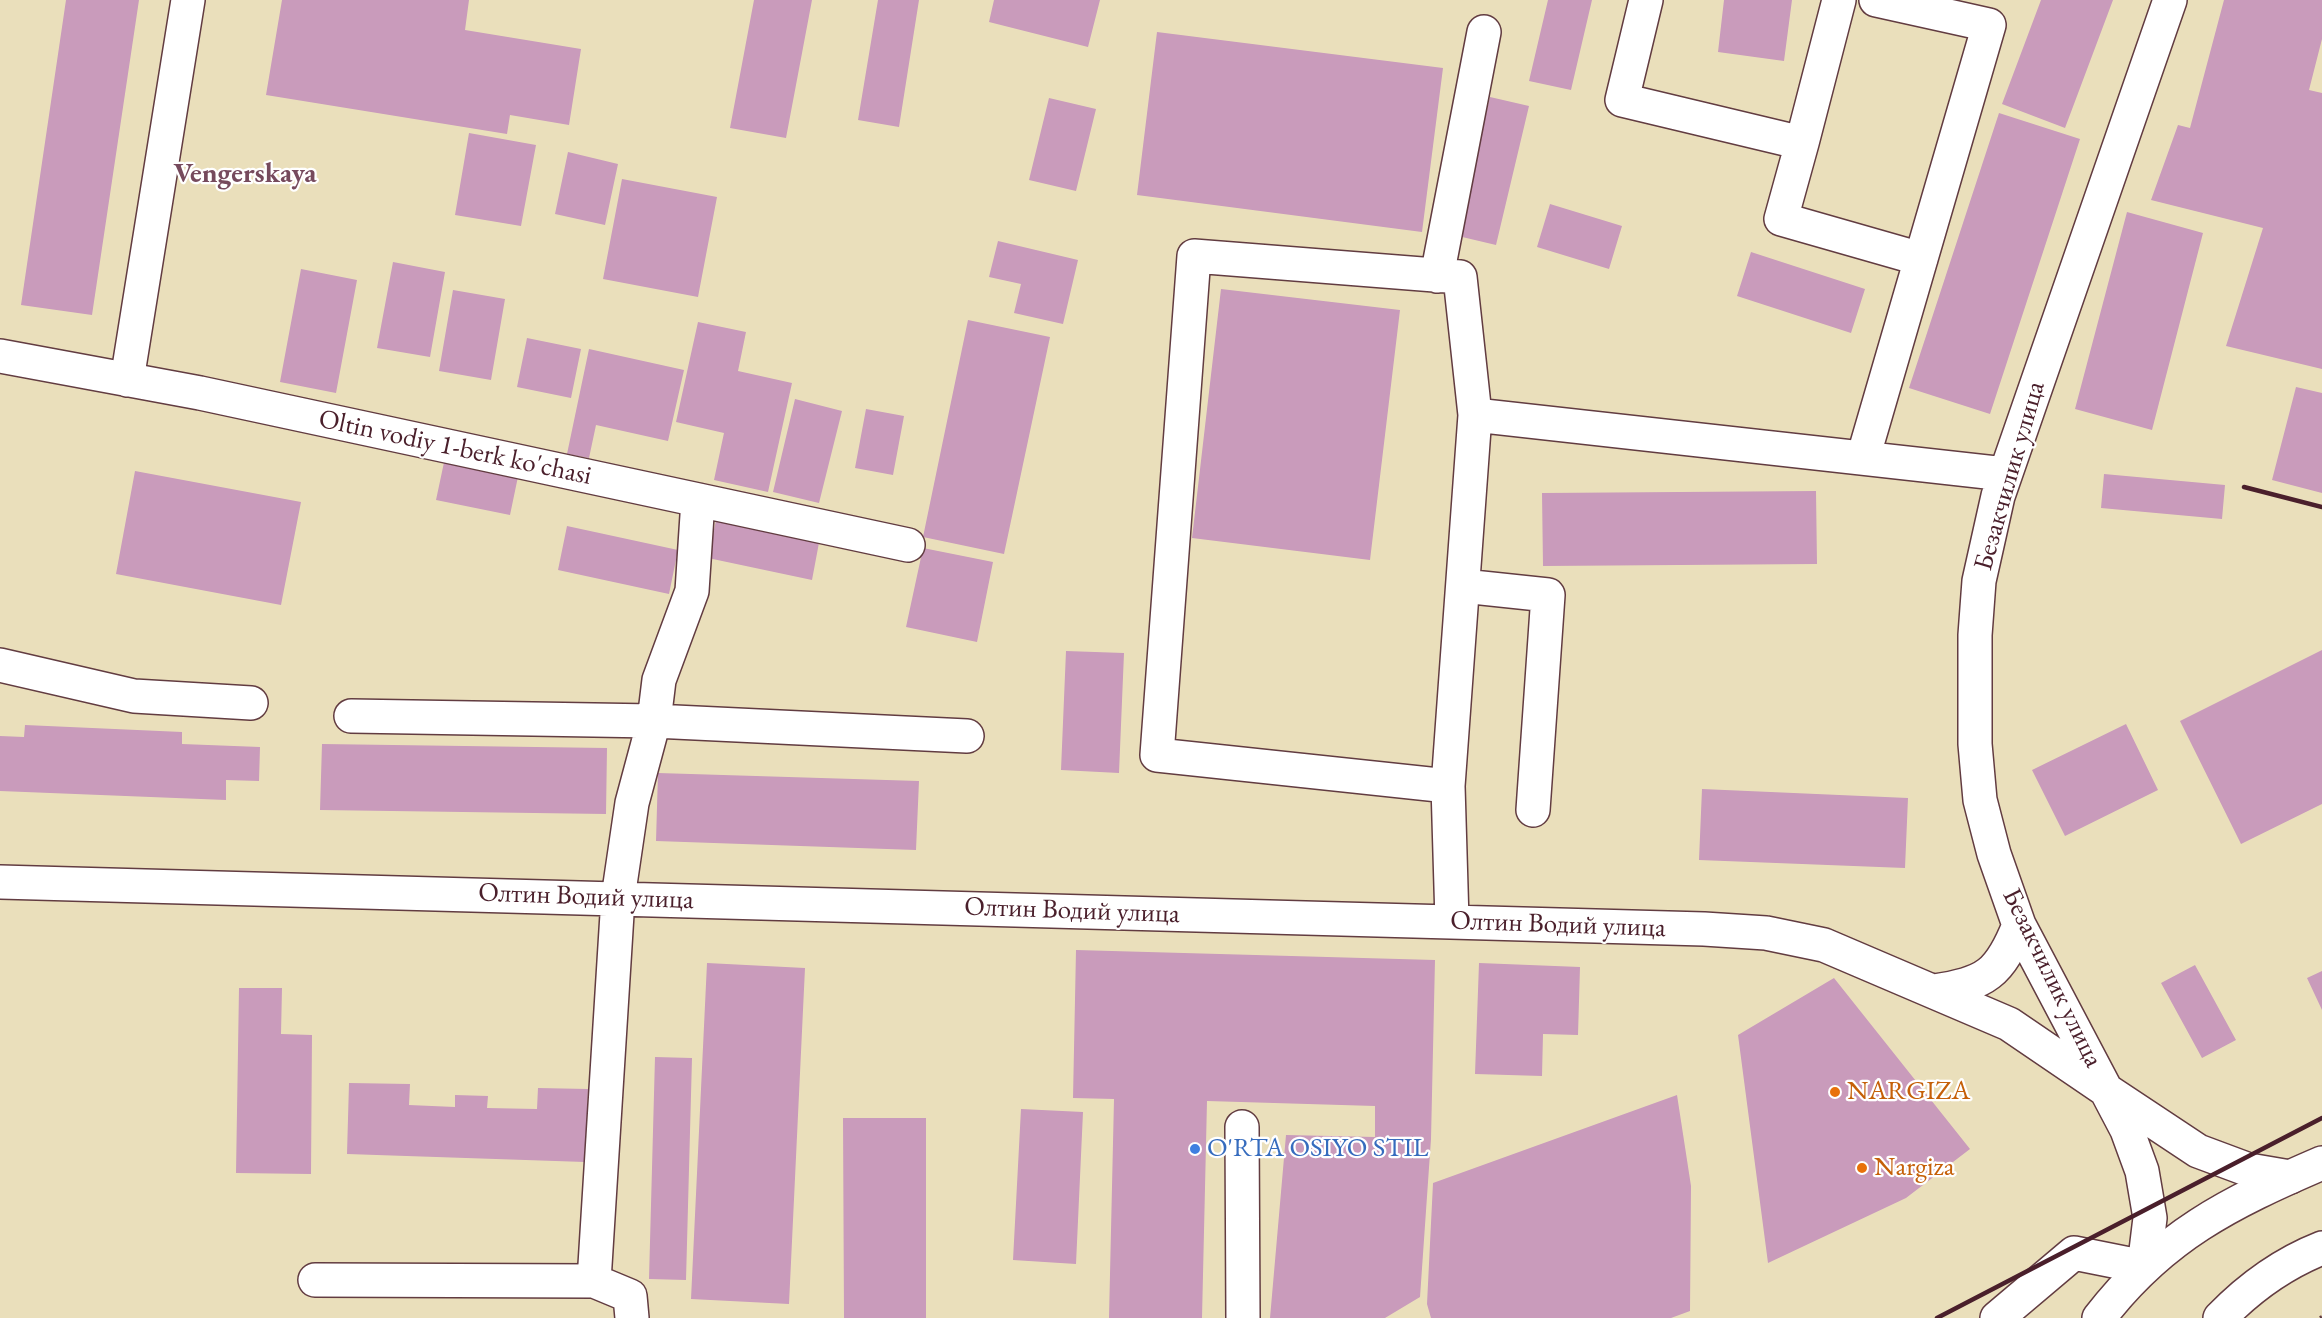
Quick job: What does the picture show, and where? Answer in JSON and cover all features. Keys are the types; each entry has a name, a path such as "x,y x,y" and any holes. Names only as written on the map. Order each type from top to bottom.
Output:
{"street":[{"path":"127,380 188,0"},
{"path":"1646,0 1623,100 1802,143"},
{"path":"1839,0 1781,219 1921,259"},
{"path":"1863,458 1989,25 1876,0"},
{"name":"Безакчилик улица","path":"2106,1090 2019,925 1994,854 1980,800 1975,744 1975,635 1979,581 2005,474 2170,0"},
{"path":"1437,276 1484,32"},
{"path":"1448,786 1158,755 1194,256 1460,277 1475,415 1448,786 1452,921"},
{"name":"Oltin vodiy 1-berk ko'chasi","path":"0,357 127,380 908,545"},
{"path":"1475,415 2005,474"},
{"path":"594,1281 618,898 632,803 654,721 659,680 692,591 698,500"},
{"path":"1462,586 1548,595 1533,810"},
{"path":"0,665 134,696 251,703"},
{"path":"351,716 654,721 967,736"},
{"name":"Олтин Водий улица","path":"0,882 1452,921 1693,928 1766,933 1824,945 2009,1024 2198,1151 2249,1170 2290,1177"},
{"path":"1934,991 1963,987 1992,973 2009,951 2019,925"},
{"name":"Олтин Водий улица","path":"2106,1090 2127,1130 2142,1171 2150,1218 2144,1268"},
{"path":"1242,1127 1243,1318"},
{"path":"2099,1318 2125,1284 2202,1222 2247,1196 2322,1163"},
{"path":"2220,1318 2265,1278 2301,1256 2322,1248"},
{"path":"1997,1318 2074,1253 2144,1268"},
{"path":"315,1280 594,1281 630,1296 632,1318"}],"building":[{"path":"66,0 139,0 92,315 21,305"},
{"path":"282,0 469,0 465,30 581,49 569,125 510,115 507,134 266,95"},
{"path":"754,0 812,0 786,138 730,128"},
{"path":"878,0 919,0 899,127 858,120"},
{"path":"994,0 1100,0 1088,47 989,22"},
{"path":"1548,0 1592,0 1571,90 1529,81"},
{"path":"1724,0 1792,0 1784,61 1718,52"},
{"path":"2041,0 2113,0 2065,128 2002,104"},
{"path":"2224,0 2322,0 2322,39 2309,90 2322,93 2322,369 2226,346 2263,228 2151,200 2178,125 2190,128"},
{"path":"1157,32 1443,68 1422,232 1137,195"},
{"path":"1490,97 1529,106 1496,245 1458,236"},
{"path":"1049,98 1096,109 1076,191 1029,180"},
{"path":"1999,113 2080,139 1990,414 1909,388"},
{"path":"469,133 536,145 521,226 455,215"},
{"path":"568,152 618,164 605,225 555,214"},
{"path":"622,179 717,197 698,297 603,279"},
{"path":"1550,204 1622,226 1609,269 1537,247"},
{"path":"2127,212 2203,233 2152,430 2075,409"},
{"path":"998,241 1078,260 1063,324 1014,313 1021,284 989,277"},
{"path":"1751,252 1865,289 1851,333 1737,296"},
{"path":"393,262 445,272 430,357 377,348"},
{"path":"301,269 357,280 336,393 280,382"},
{"path":"1221,289 1400,310 1370,560 1192,538"},
{"path":"453,290 505,299 491,380 439,371"},
{"path":"968,320 1050,337 1004,554 923,537"},
{"path":"698,322 746,332 738,371 792,383 768,492 714,480 724,433 676,422"},
{"path":"527,338 581,349 571,398 517,387"},
{"path":"589,349 684,370 668,441 596,425 589,458 567,454"},
{"path":"2296,387 2322,393 2322,493 2272,480"},
{"path":"795,399 842,411 819,503 773,492"},
{"path":"866,409 904,416 893,475 855,468"},
{"path":"446,453 520,467 510,515 436,500"},
{"path":"135,471 301,502 281,605 116,574"},
{"path":"2104,474 2225,485 2222,519 2101,508"},
{"path":"1816,491 1817,564 1543,566 1542,493"},
{"path":"718,511 821,532 812,580 708,558"},
{"path":"567,526 678,550 669,594 558,570"},
{"path":"923,548 993,562 977,642 906,627"},
{"path":"2322,650 2322,804 2241,844 2180,721"},
{"path":"1066,651 1124,653 1119,773 1061,770"},
{"path":"2126,724 2158,790 2065,836 2032,770"},
{"path":"25,725 182,732 182,744 260,747 259,781 226,780 226,800 0,791 0,736 24,737"},
{"path":"322,744 607,748 606,814 320,810"},
{"path":"658,773 919,781 916,850 656,841"},
{"path":"1702,789 1908,798 1905,868 1699,860"},
{"path":"1076,950 1435,960 1431,1139 1420,1297 1385,1318 1270,1318 1286,1135 1375,1137 1375,1106 1207,1101 1202,1318 1109,1318 1114,1099 1073,1098"},
{"path":"707,963 805,968 789,1304 691,1299"},
{"path":"1479,963 1580,967 1578,1035 1543,1034 1542,1076 1475,1074"},
{"path":"2195,965 2236,1040 2202,1058 2161,983"},
{"path":"2322,971 2322,1010 2307,978"},
{"name":"NARGIZA","path":"1834,978 1970,1149 1906,1198 1768,1263 1738,1035"},
{"path":"239,988 282,988 281,1034 312,1035 311,1174 236,1173"},
{"path":"655,1057 692,1058 686,1280 649,1279"},
{"path":"349,1083 410,1084 409,1105 455,1107 455,1095 488,1096 487,1108 537,1109 538,1088 588,1089 585,1162 347,1154"},
{"path":"1677,1095 1691,1186 1690,1311 1671,1318 1431,1318 1427,1304 1433,1183"},
{"path":"1021,1109 1083,1112 1076,1264 1013,1260"},
{"path":"843,1118 926,1118 926,1318 844,1318"}],"railway":[{"path":"2244,487 2322,507"},
{"path":"1937,1318 2322,1118"}],"place":[{"name":"NARGIZA","path":"1835,1092"},
{"name":"O'RTA OSIYO STIL","path":"1195,1149"},
{"name":"Nargiza","path":"1862,1168"}],"district":[{"name":"Vengerskaya","path":"245,174"}]}
